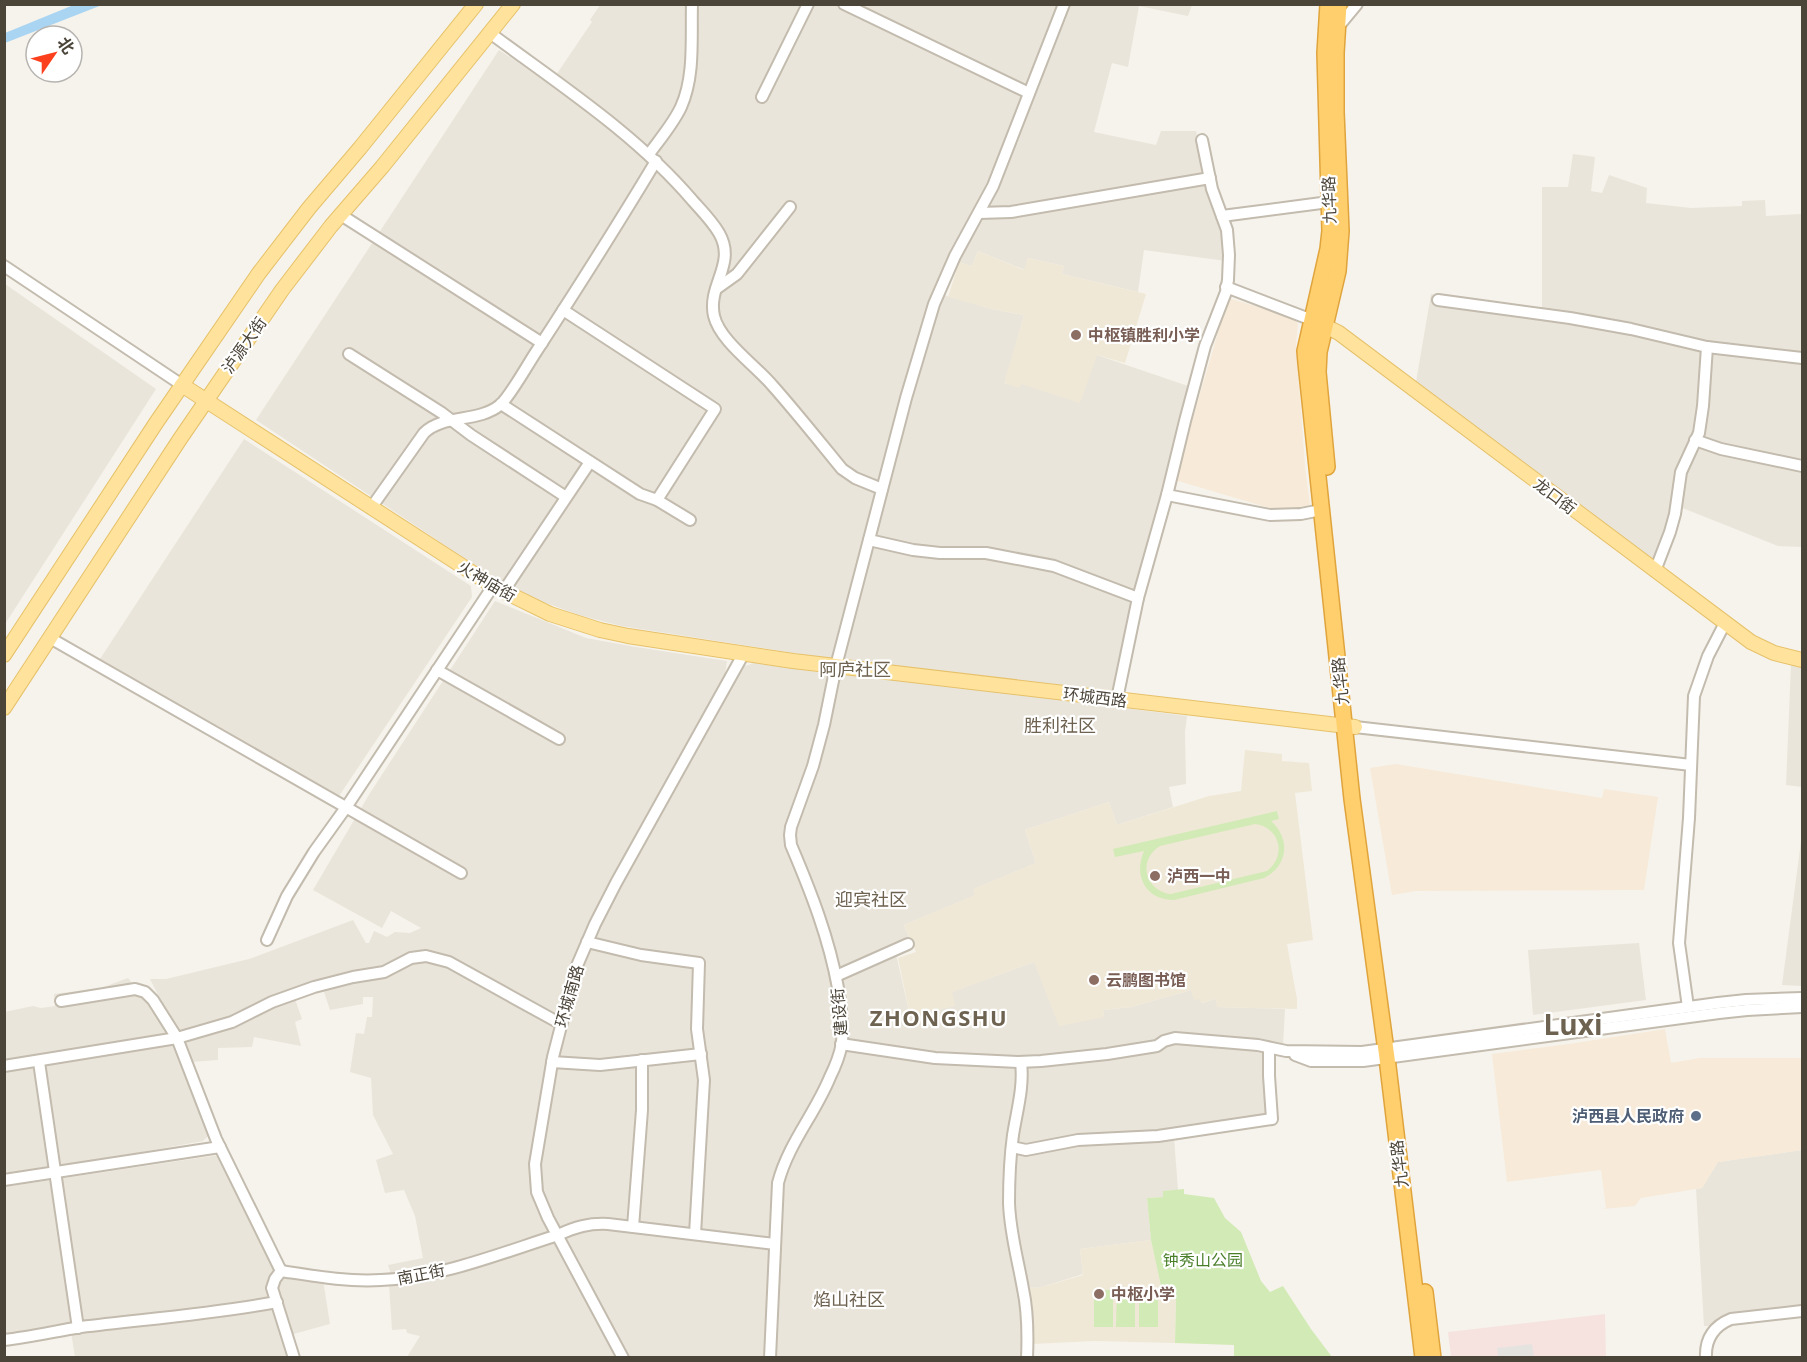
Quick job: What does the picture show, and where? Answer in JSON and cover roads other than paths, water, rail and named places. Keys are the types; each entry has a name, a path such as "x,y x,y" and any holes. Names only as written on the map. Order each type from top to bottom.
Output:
{"highway":[{"name":"九华路","path":"1328,4 1325,53 1330,231 1319,323 1318,372 1361,869 1391,1053 1434,1358"},
{"name":"九华路","path":"1339,4 1336,112 1341,231 1338,271 1319,323 1305,351 1321,510 1349,727"},
{"name":"九华路","path":"1391,1053 1423,1358"}],"main road":[{"name":"泸源大街","path":"4,655 104,501 259,273 476,4"},
{"name":"泸源大街","path":"4,708 128,517 282,290 340,215 513,4"},
{"name":"龙口街","path":"1319,323 1339,333 1725,623 1762,648 1803,660"},
{"name":"火神庙街","path":"182,385 498,589 550,614 600,630 628,636 836,666"},
{"name":"环城西路","path":"836,666 1349,727"}],"street":[{"path":"371,508 424,433 436,424 481,414 501,404 603,249 685,96 690,73 692,4"},
{"path":"762,97 808,4"},
{"path":"844,4 1029,93"},
{"name":"建设街","path":"770,1358 777,1195 781,1172 791,1148 825,1089 842,1044 842,1019 836,976 819,914 791,845 791,826 813,766 824,726 836,666 906,395 934,304 955,256 993,186 1064,4"},
{"path":"1337,28 1357,4"},
{"path":"490,33 578,98 652,158 707,217 722,239 726,250 726,258 714,298 714,316 718,328 725,338 771,383 842,469 882,489"},
{"path":"1117,699 1138,598 1185,420 1205,346 1227,287 1229,249 1227,230 1212,189 1202,140"},
{"path":"980,213 1011,212 1210,178"},
{"path":"1222,216 1329,202"},
{"path":"716,290 737,274 790,207"},
{"path":"340,215 542,343"},
{"path":"4,266 182,385"},
{"path":"1227,287 1319,323"},
{"path":"1438,300 1570,318 1631,329 1707,347 1803,358"},
{"path":"563,310 715,409 657,500"},
{"path":"1655,571 1671,532 1681,472 1699,433 1707,347"},
{"path":"349,354 566,497"},
{"path":"501,404 640,494 657,500 690,520"},
{"path":"1695,440 1721,449 1803,466"},
{"path":"267,939 299,875 324,836 347,806 437,670 590,462"},
{"path":"1167,495 1270,515 1321,510"},
{"path":"869,540 930,553 986,553 1054,566 1138,598"},
{"path":"1688,1007 1679,943 1689,818 1694,696 1708,656 1725,623"},
{"path":"50,638 461,873"},
{"name":"环城南路","path":"623,1358 541,1202 535,1172 552,1062 576,968 586,942 616,883 744,653"},
{"path":"437,670 559,739"},
{"path":"1349,727 1691,765"},
{"path":"586,942 641,955 699,963 697,1029 704,1080 695,1234"},
{"path":"836,976 908,944"},
{"path":"4,1066 177,1038 231,1022 272,1002 303,991 345,978 384,972 418,956 433,957 449,962 561,1024"},
{"path":"61,1001 135,988 153,1000 177,1038 220,1147 280,1271 272,1288 294,1358"},
{"path":"1391,1053 1688,1007 1746,1000 1803,998"},
{"path":"842,1044 935,1058 1021,1062 1107,1054 1157,1046 1175,1038 1286,1051 1391,1053 1719,1012 1803,1007"},
{"path":"1012,1147 1026,1150 1087,1139 1158,1136 1272,1119 1269,1048"},
{"path":"552,1062 600,1065 701,1054"},
{"path":"633,1227 642,1110 642,1060"},
{"path":"39,1062 78,1328"},
{"path":"1021,1062 1022,1085 1009,1173 1010,1221 1024,1290 1028,1336 1027,1358"},
{"path":"4,1180 220,1147"},
{"name":"南正街","path":"280,1271 335,1280 398,1279 440,1272 558,1235 577,1226 592,1224 775,1244"},
{"path":"4,1340 277,1302"},
{"path":"1706,1358 1708,1340 1717,1328 1726,1322 1803,1311"}],"water":[{"path":"76,4 102,5 54,24 27,24"},
{"path":"24,25 24,36 5,43 5,33"}],"place":[{"name":"中枢镇胜利小学","path":"1076,335"},
{"name":"泸西一中","path":"1155,876"},
{"name":"云鹏图书馆","path":"1094,980"},
{"name":"泸西县人民政府","path":"1696,1116"},
{"name":"中枢小学","path":"1099,1294"}],"district":[{"name":"阿庐社区","path":"855,670"},
{"name":"胜利社区","path":"1060,726"},
{"name":"迎宾社区","path":"871,900"},
{"name":"ZHONGSHU","path":"939,1018"},
{"name":"Luxi","path":"1573,1025"},
{"name":"焰山社区","path":"849,1300"}],"park label":[{"name":"钟秀山公园","path":"1203,1260"}]}
